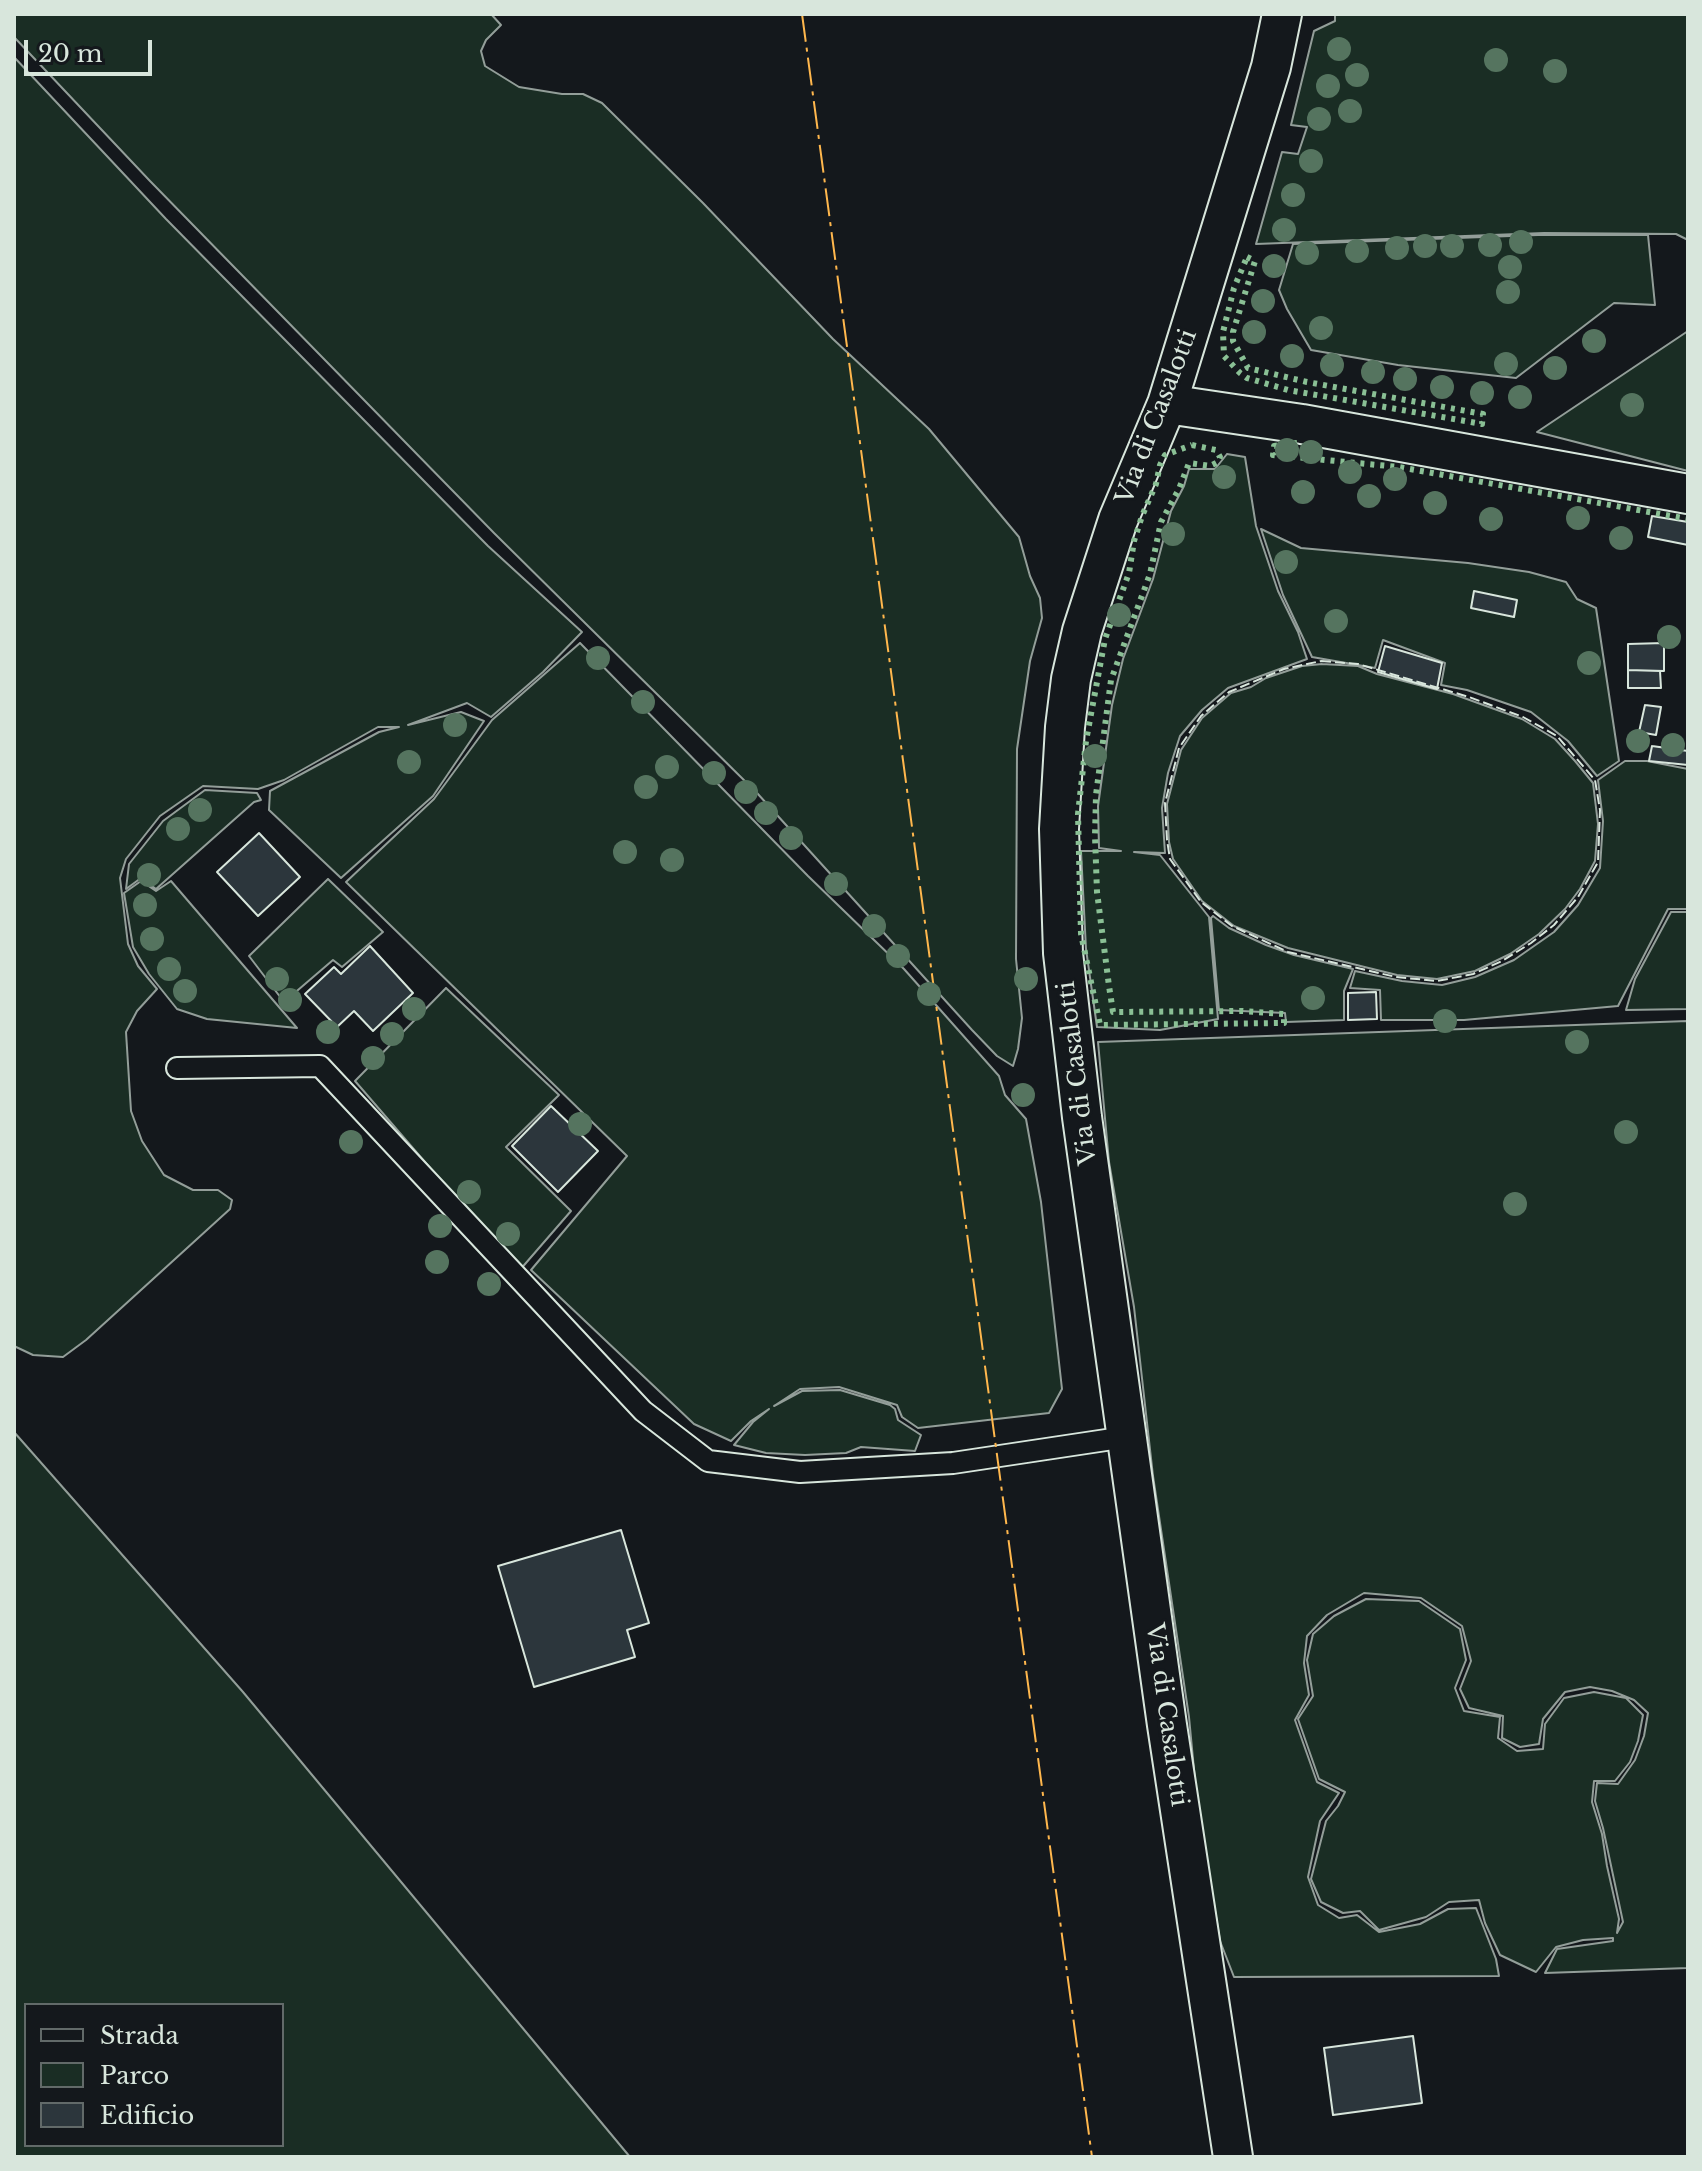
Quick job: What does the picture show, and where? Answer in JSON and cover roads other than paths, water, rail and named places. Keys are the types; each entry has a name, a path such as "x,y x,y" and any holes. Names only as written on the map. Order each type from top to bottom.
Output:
{"street":[{"name":"Via di Casalotti","path":"1233,2157 1169,1740 1082,1117 1063,953 1059,884 1060,801 1071,679 1082,631 1118,520 1167,404 1271,67 1282,14"},
{"path":"1167,404 1302,424 1688,494"}],"lane":[{"path":"177,1068 320,1066 643,1411 708,1461 800,1472 953,1463 1126,1437"}]}
